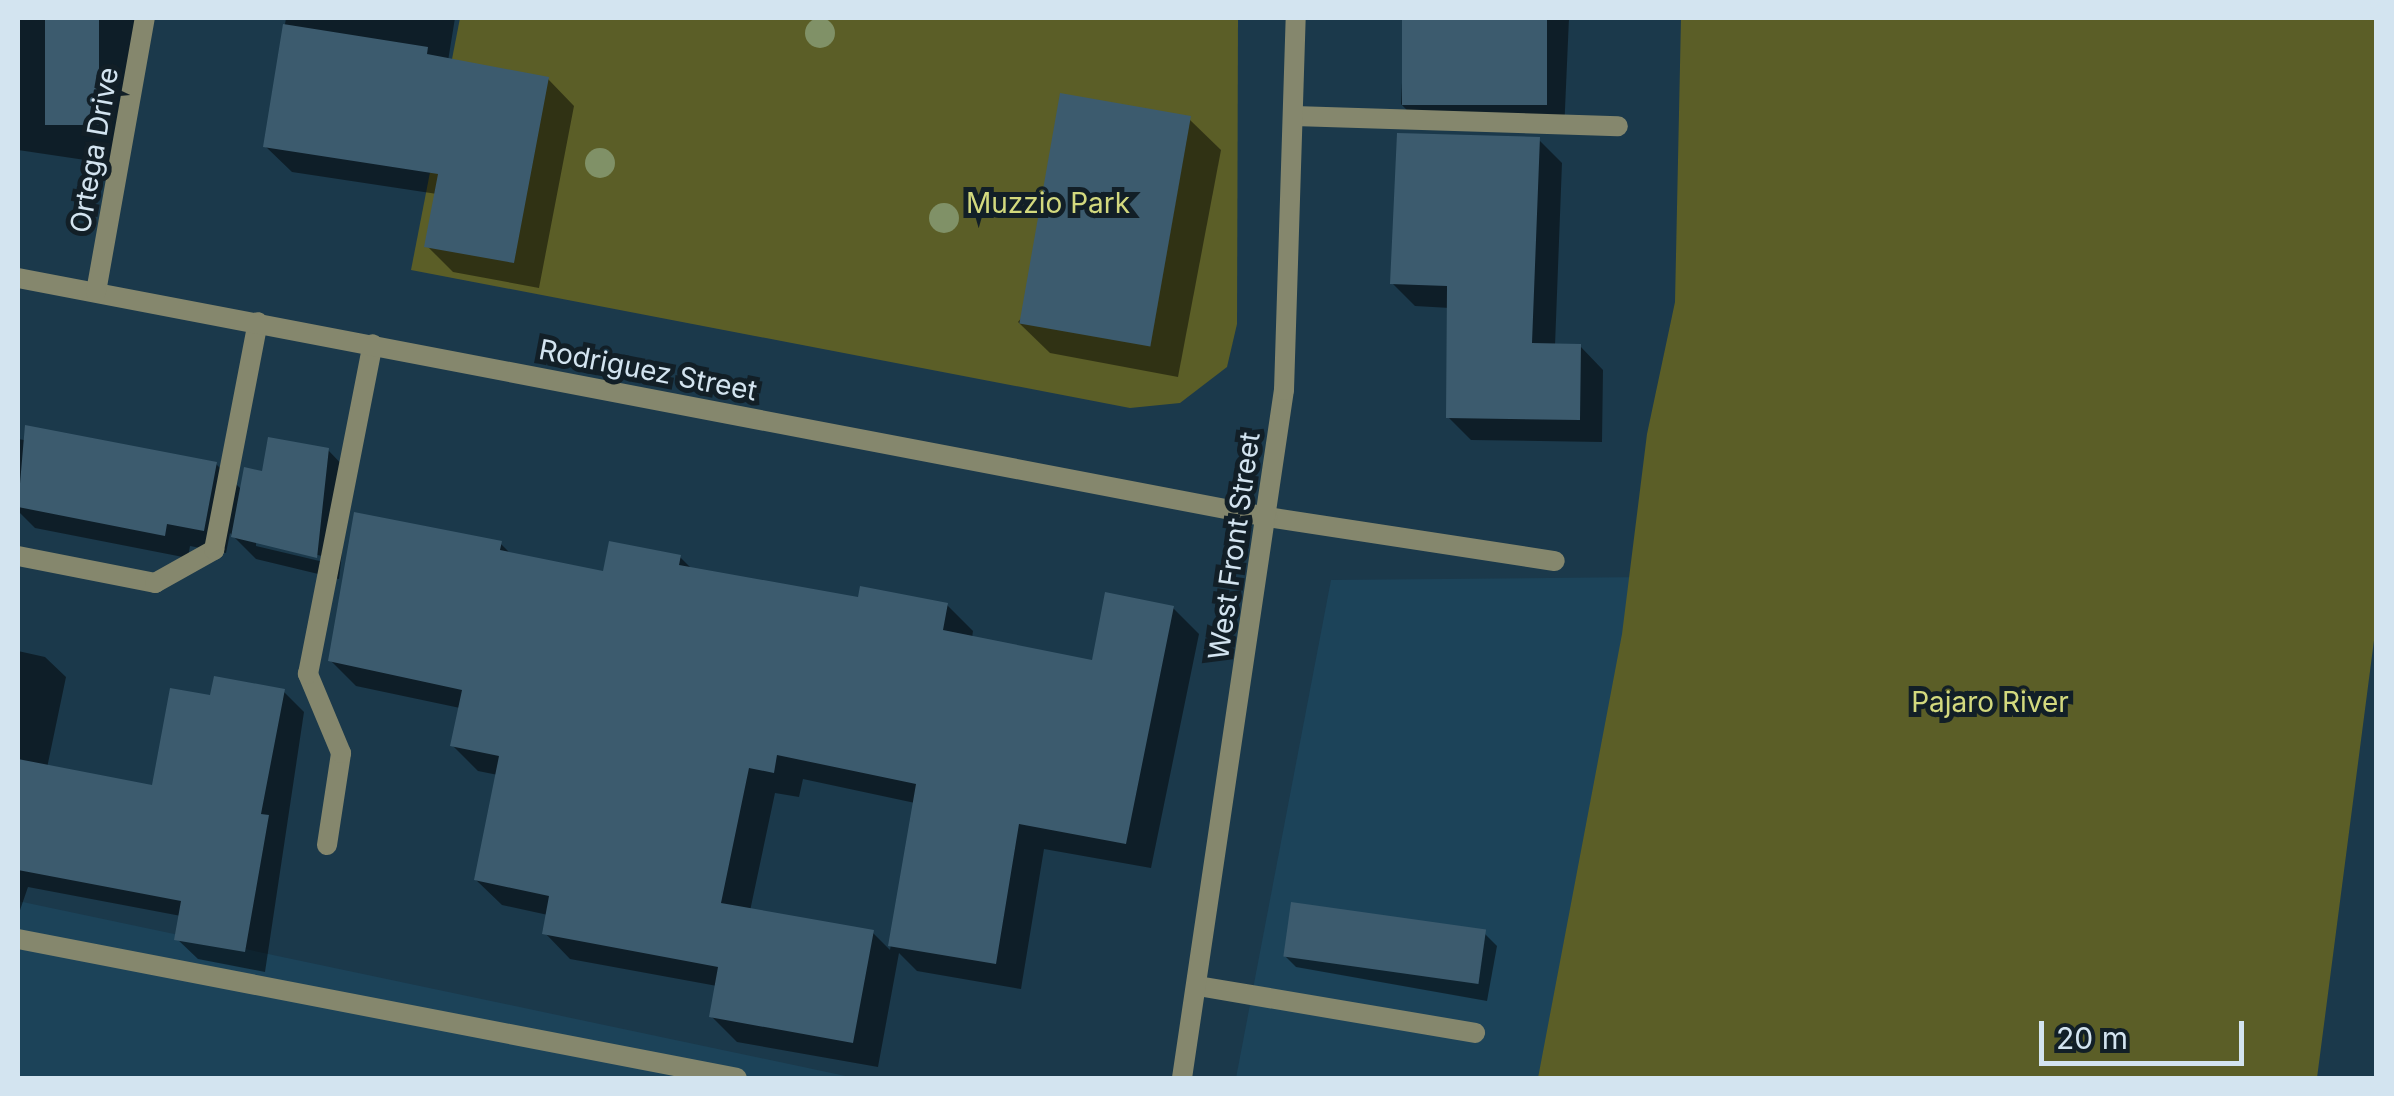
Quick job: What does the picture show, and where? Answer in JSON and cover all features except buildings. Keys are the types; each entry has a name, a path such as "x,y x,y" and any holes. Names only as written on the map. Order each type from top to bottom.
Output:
{"street":[{"name":"Ortega Drive","path":"96,292 145,18"},
{"name":"West Front Street","path":"1182,1078 1284,390 1296,18"},
{"path":"1294,116 1618,126"},
{"name":"Rodriguez Street","path":"18,278 1267,517 1555,561"},
{"path":"18,556 155,582 214,550 258,322"},
{"path":"327,844 342,753 308,674 373,344"},
{"path":"18,939 737,1078"},
{"path":"1198,986 1475,1032"}],"shaded area":[{"path":"1648,577 1564,1078 1236,1078 1331,580"},
{"path":"18,901 855,1078 18,1078"}],"green space":[{"name":"Muzzio Park","path":"460,18 1238,18 1237,324 1227,367 1180,403 1130,408 411,270"},
{"name":"Pajaro River","path":"1681,18 2376,18 2376,625 2317,1078 1538,1078 1622,634 1647,434 1675,302"}]}
